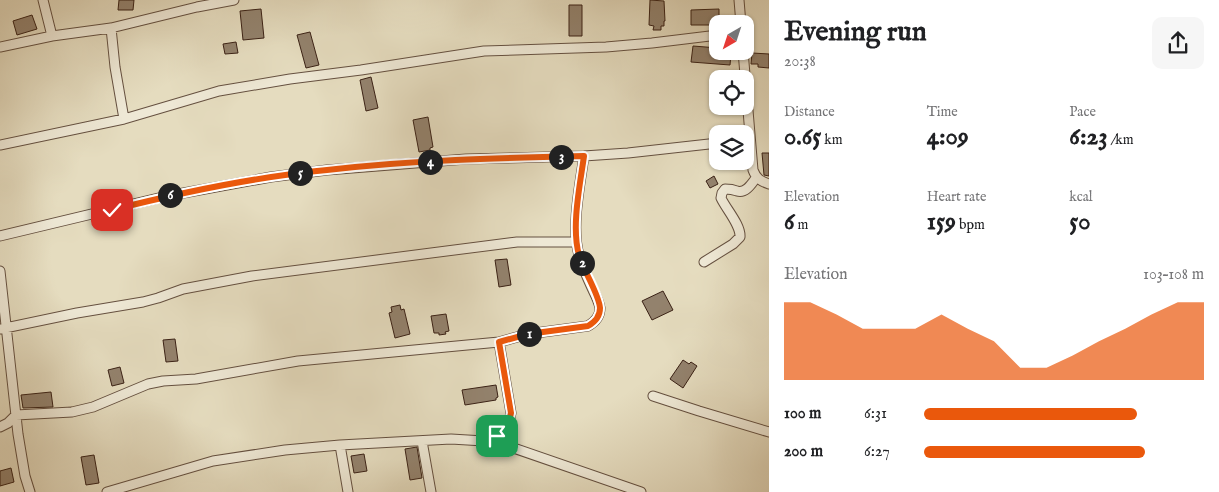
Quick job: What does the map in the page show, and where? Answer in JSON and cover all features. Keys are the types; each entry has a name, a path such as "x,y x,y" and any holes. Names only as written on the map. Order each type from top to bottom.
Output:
{"street":[{"path":"43,0 52,36"},
{"path":"0,47 52,36 111,28 234,0"},
{"path":"739,0 740,15"},
{"path":"111,28 115,67 124,119"},
{"path":"0,144 124,119 220,92 290,79 484,51 606,47 709,36"},
{"path":"743,60 746,125"},
{"path":"0,236 167,196 280,176 411,163 466,159 584,156 709,144"},
{"path":"0,426 8,423 16,416 72,412 93,407 148,384 163,381 201,378 298,361 499,342 528,334 588,326 594,323 598,317 600,308 579,255 576,242 577,206 584,156"},
{"path":"753,170 756,178 769,184"},
{"path":"704,262 733,244 740,237 738,227 721,198 722,193 725,189 732,188 742,192 756,178"},
{"path":"3,328 143,302 183,289 252,276 517,242 576,242"},
{"path":"0,271 3,328 25,476 30,492"},
{"path":"484,441 497,436 504,429 509,422 511,413 499,342"},
{"path":"652,396 769,432"},
{"path":"107,492 213,461 284,450 451,439 499,443 641,492"},
{"path":"422,440 431,492"},
{"path":"340,445 348,492"}],"building":[{"path":"119,0 134,0 133,10 118,10"},
{"path":"650,0 664,1 665,21 664,26 661,26 661,30 653,30 654,26 649,25"},
{"path":"569,5 582,5 582,36 569,36"},
{"path":"261,9 264,38 243,40 240,11"},
{"path":"719,9 719,15 709,15 709,25 691,25 691,10"},
{"path":"32,15 37,29 17,35 13,21"},
{"path":"310,32 319,65 306,68 297,35"},
{"path":"236,42 238,53 225,54 223,44"},
{"path":"693,46 709,47 709,60 730,60 730,65 691,62"},
{"path":"754,53 769,54 769,68 758,67 758,64 751,64 751,60 754,60"},
{"path":"371,77 378,108 366,111 360,80"},
{"path":"428,117 433,147 430,150 419,152 413,120"},
{"path":"762,153 769,153 769,176 764,175"},
{"path":"714,176 718,184 710,188 706,181"},
{"path":"507,259 511,285 499,287 495,260"},
{"path":"663,291 673,310 652,320 642,301"},
{"path":"400,305 401,310 404,309 410,334 395,338 389,313 392,312 391,307"},
{"path":"446,314 449,331 445,332 446,334 439,335 439,333 434,333 431,316"},
{"path":"175,339 178,361 166,362 163,340"},
{"path":"683,360 697,366 683,388 670,379"},
{"path":"120,367 124,383 112,386 108,370"},
{"path":"496,385 498,397 496,400 465,405 462,390"},
{"path":"51,392 53,407 23,408 21,395"},
{"path":"417,447 422,478 410,480 405,449"},
{"path":"364,454 367,471 354,473 351,456"},
{"path":"94,455 99,483 86,485 81,457"},
{"path":"11,468 14,482 0,486 0,471"}],"route":[{"path":"112,210 167,196 271,177 327,170 466,159 584,156 577,206 576,242 585,271 597,297 600,308 598,317 594,323 588,326 528,334 499,342 511,413 509,422 497,436"}]}
